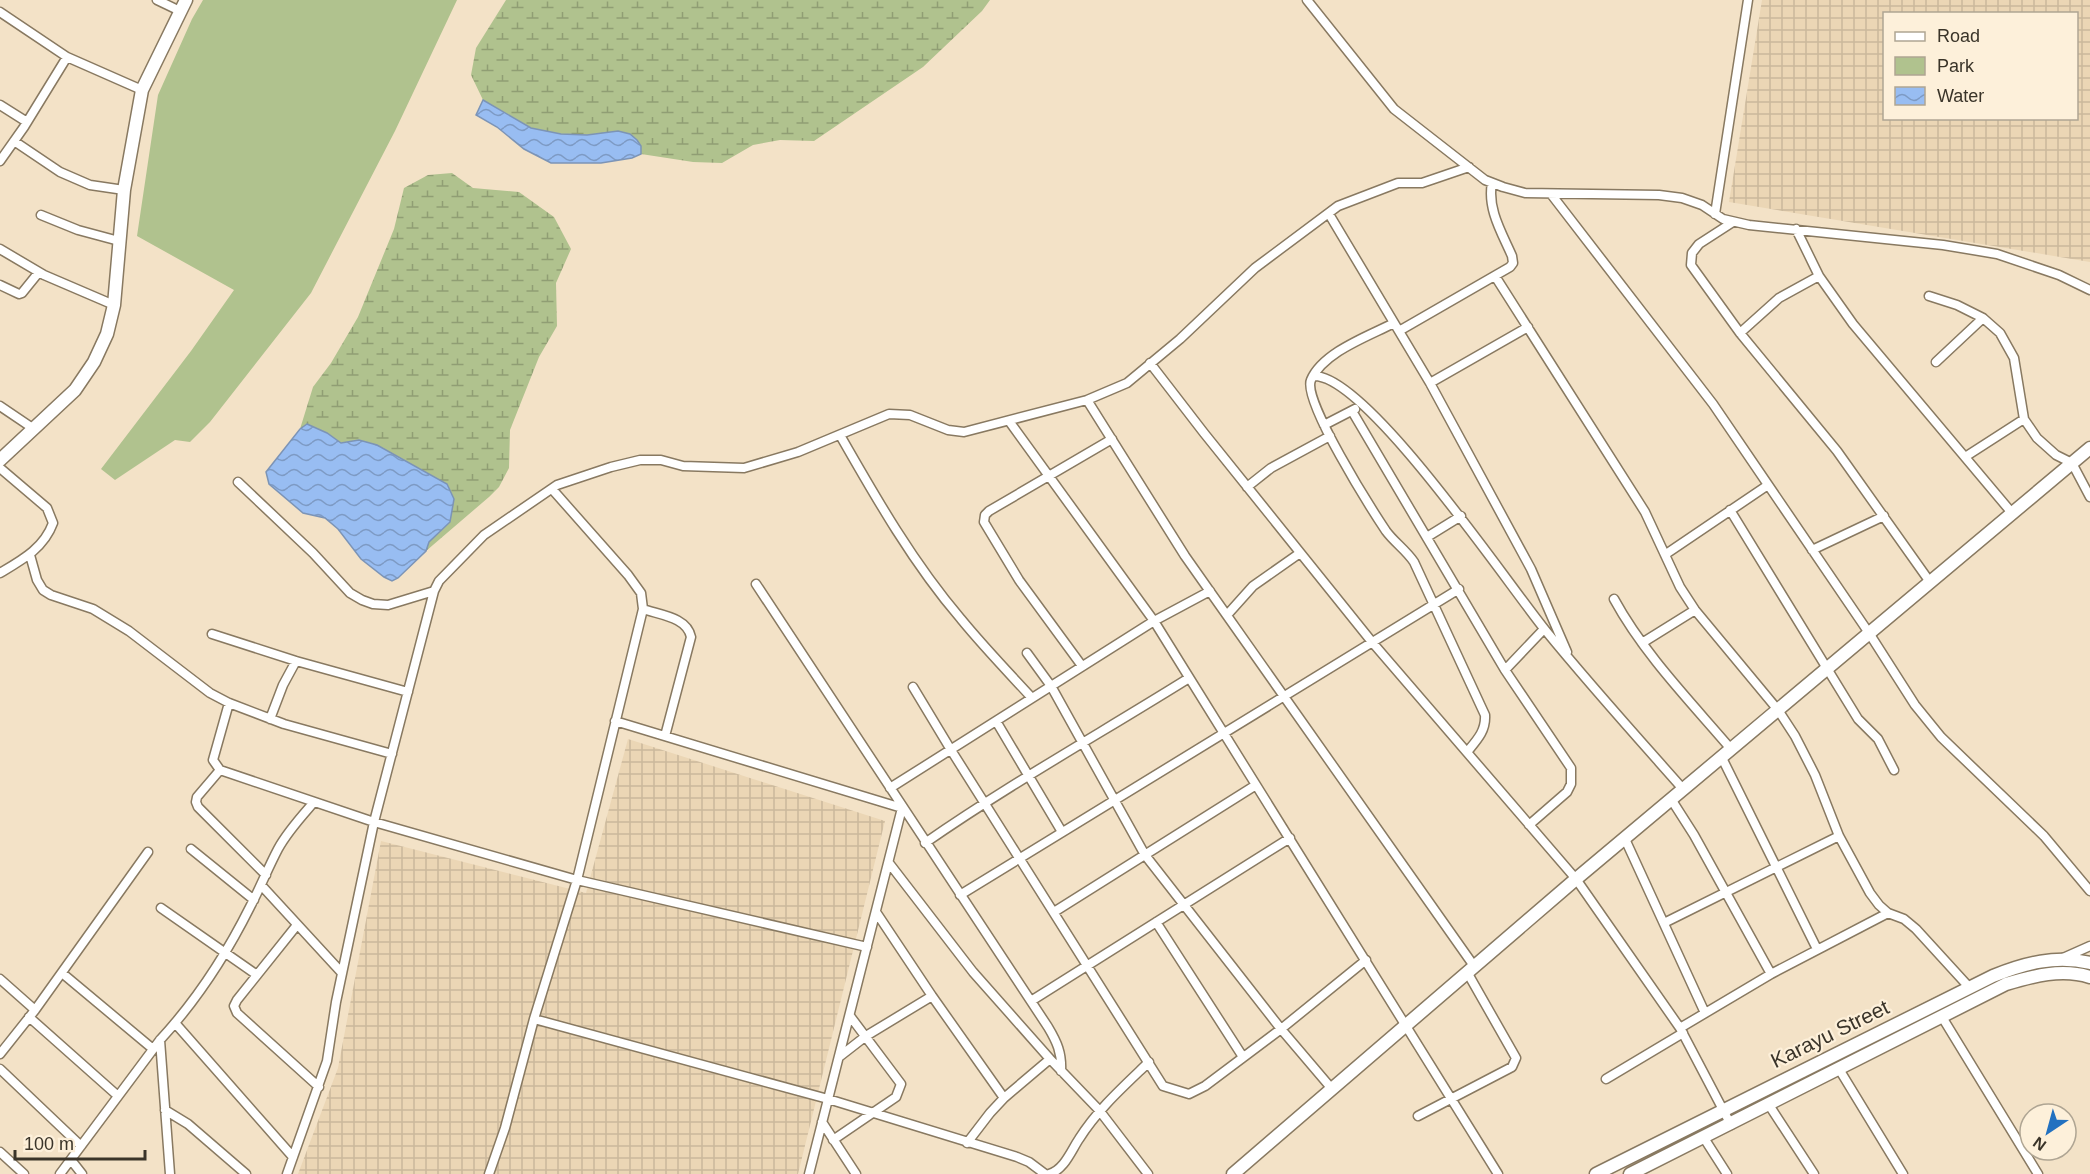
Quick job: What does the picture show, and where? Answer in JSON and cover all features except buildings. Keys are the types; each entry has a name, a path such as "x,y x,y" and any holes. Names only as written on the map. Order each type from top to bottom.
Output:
{"street":[{"path":"0,460 75,390 94,362 107,334 114,305 124,190 142,90 183,6 156,0"},
{"path":"1307,0 1394,109 1485,180 1492,183 1525,193 1659,195 1682,198 1702,205 1723,219 1749,225 1943,245 1997,254 2059,275 2090,290"},
{"path":"1715,214 1748,0"},
{"path":"0,12 67,57 142,90"},
{"path":"0,161 67,57"},
{"path":"0,105 27,122"},
{"path":"14,141 60,172 90,185 124,190"},
{"path":"287,1174 327,1061 342,973 374,822 434,591 439,581 484,535 557,485 640,460 660,460 683,466 744,468 798,453 889,414 910,415 948,430 964,432 1087,400 1127,383 1180,339 1255,268 1338,206 1398,183 1422,183 1469,167"},
{"path":"1399,331 1495,276 1513,263 1493,213 1490,193 1492,183"},
{"path":"1551,194 1713,404 1869,633 1915,705 1941,737 2044,836 2090,891"},
{"path":"1329,214 1430,383 1532,569 1571,661"},
{"path":"41,215 78,230 119,241"},
{"path":"1733,222 1699,244 1692,253 1691,265 1740,333 1837,451 1930,582"},
{"path":"1796,229 1819,276 1853,324 2012,513"},
{"path":"0,249 39,272 114,305"},
{"path":"0,285 19,294 22,293 39,272"},
{"path":"1495,276 1645,512 1680,587 1695,610 1778,710 1795,736 1815,775 1839,836 1870,893 1888,913 1904,919 1916,929 1969,987"},
{"path":"1740,333 1779,298 1819,276"},
{"path":"1929,296 1957,305 1983,318 2000,333 2014,358 2024,418 2037,438 2056,455 2072,463 2090,497"},
{"path":"1936,362 1983,318"},
{"path":"1394,323 1344,348 1325,361 1311,380 1310,388 1324,425 1349,473 1388,534 1414,562 1485,715 1486,725 1467,752"},
{"path":"1430,383 1528,327"},
{"path":"1150,363 1372,642 1576,879 1681,1030 1731,1125"},
{"path":"1314,376 1322,376 1330,380 1364,405 1415,461 1461,516 1544,629 1683,789"},
{"path":"1087,400 1185,556 1471,969 1516,1058 1512,1066 1418,1116"},
{"path":"1324,425 1364,405"},
{"path":"0,406 34,429"},
{"path":"1352,411 1505,670 1570,768 1571,784 1567,792 1529,825"},
{"path":"1965,457 2024,418"},
{"path":"1009,421 1154,621 1498,1174"},
{"path":"840,435 887,517 960,619 1032,698"},
{"path":"1247,487 1271,468 1330,436"},
{"path":"1082,666 1019,580 984,522 988,511 1112,439"},
{"path":"1233,1174 1576,879 2090,448"},
{"path":"0,468 47,508 53,523 49,533 30,555 0,573"},
{"path":"238,482 313,553 350,593 362,600 373,604 388,605 434,591"},
{"path":"1666,554 1768,484"},
{"path":"489,1174 505,1128 534,1019 577,880 643,609 640,592 628,575 552,489"},
{"path":"1730,510 1858,719 1878,739 1894,770"},
{"path":"1427,537 1461,516"},
{"path":"1812,550 1884,516"},
{"path":"1227,615 1253,586 1300,553"},
{"path":"30,555 37,580 43,590 51,595 93,609 120,625 210,693 229,703 270,718 392,754"},
{"path":"756,584 1058,1044 1062,1058 1061,1071"},
{"path":"960,895 1459,589"},
{"path":"890,788 1154,621 1210,591"},
{"path":"1614,599 1642,643 1726,752 1817,949"},
{"path":"643,609 680,621 686,626 691,637 664,736"},
{"path":"1642,643 1695,610"},
{"path":"1505,670 1544,629"},
{"path":"212,634 296,661 408,692"},
{"path":"1027,653 1052,686 1145,855 1281,1029 1332,1089"},
{"path":"270,718 283,685 296,661"},
{"path":"925,843 984,802 1189,678"},
{"path":"913,687 1163,1086 1189,1094 1205,1086 1281,1029 1366,960"},
{"path":"229,703 213,760 220,770 374,822 577,880 867,947"},
{"path":"615,721 902,808"},
{"path":"996,721 1062,832"},
{"path":"220,770 197,797 198,807 266,875"},
{"path":"1054,912 1256,785"},
{"path":"1671,799 1694,835 1771,974"},
{"path":"60,1174 210,976 254,900 279,848 290,830 314,802"},
{"path":"809,1174 902,808"},
{"path":"1664,923 1839,836"},
{"path":"1031,1001 1290,838"},
{"path":"1625,839 1705,1014"},
{"path":"191,849 254,900"},
{"path":"0,1054 35,1010 148,852"},
{"path":"889,863 973,972 1099,1110 1148,1174"},
{"path":"261,885 342,973"},
{"path":"161,908 257,975"},
{"path":"876,912 1004,1098"},
{"path":"1606,1079 1771,974 1888,913"},
{"path":"1156,922 1243,1057"},
{"path":"297,925 234,1006 237,1013 319,1088"},
{"path":"2055,973 2061,959 2090,946"},
{"name":"Karayu Street","path":"1596,1174 1969,987 2020,965 2061,959 2090,963"},
{"path":"62,973 153,1049"},
{"name":"Karayu Street","path":"1630,1174 2007,984 2039,974 2055,973 2090,977"},
{"path":"0,979 35,1010"},
{"path":"839,1057 866,1036 932,996"},
{"path":"29,1017 118,1096"},
{"path":"833,1140 896,1097 901,1084 850,1017"},
{"path":"1942,1017 2038,1174"},
{"path":"534,1019 828,1099 1029,1162 1047,1174 1054,1173 1063,1165 1099,1110 1149,1062"},
{"path":"175,1023 293,1156"},
{"path":"160,1040 170,1174"},
{"path":"968,1143 1004,1098 1050,1059"},
{"path":"0,1069 81,1146"},
{"path":"1839,1070 1903,1174"},
{"path":"1769,1105 1814,1174"},
{"path":"165,1110 188,1124 246,1174"},
{"path":"822,1122 856,1174"},
{"path":"1704,1138 1727,1174"},
{"path":"0,1152 24,1174"},
{"path":"71,1160 82,1174"}],"shaded area":[{"path":"1762,0 2090,0 2090,262 1729,202"},
{"path":"628,739 885,821 798,1174 298,1174 338,1068 381,841 586,893"}],"green space":[{"path":"203,0 457,0 395,131 311,293 210,422 190,442 175,440 115,480 101,469 191,351 234,290 137,236 158,95 192,19"},
{"path":"506,0 990,0 982,11 923,67 814,141 780,140 753,145 722,163 693,162 641,154 641,146 618,131 587,135 561,134 531,128 483,100 471,75 476,48"},
{"path":"452,173 473,188 519,192 554,217 571,249 556,283 557,326 539,357 510,430 509,468 499,487 489,497 426,551 429,542 450,522 359,440 341,443 327,433 300,429 313,387 331,363 358,317 394,229 404,188 428,175"}],"water":[{"path":"483,100 531,128 561,134 587,135 618,131 630,134 641,146 641,154 632,158 601,163 551,163 524,149 497,127 476,115"},
{"path":"307,424 327,433 341,443 359,440 377,445 447,484 454,499 450,522 429,542 426,551 398,578 392,581 384,577 361,559 338,529 325,518 303,513 269,484 266,472 300,429"}]}
